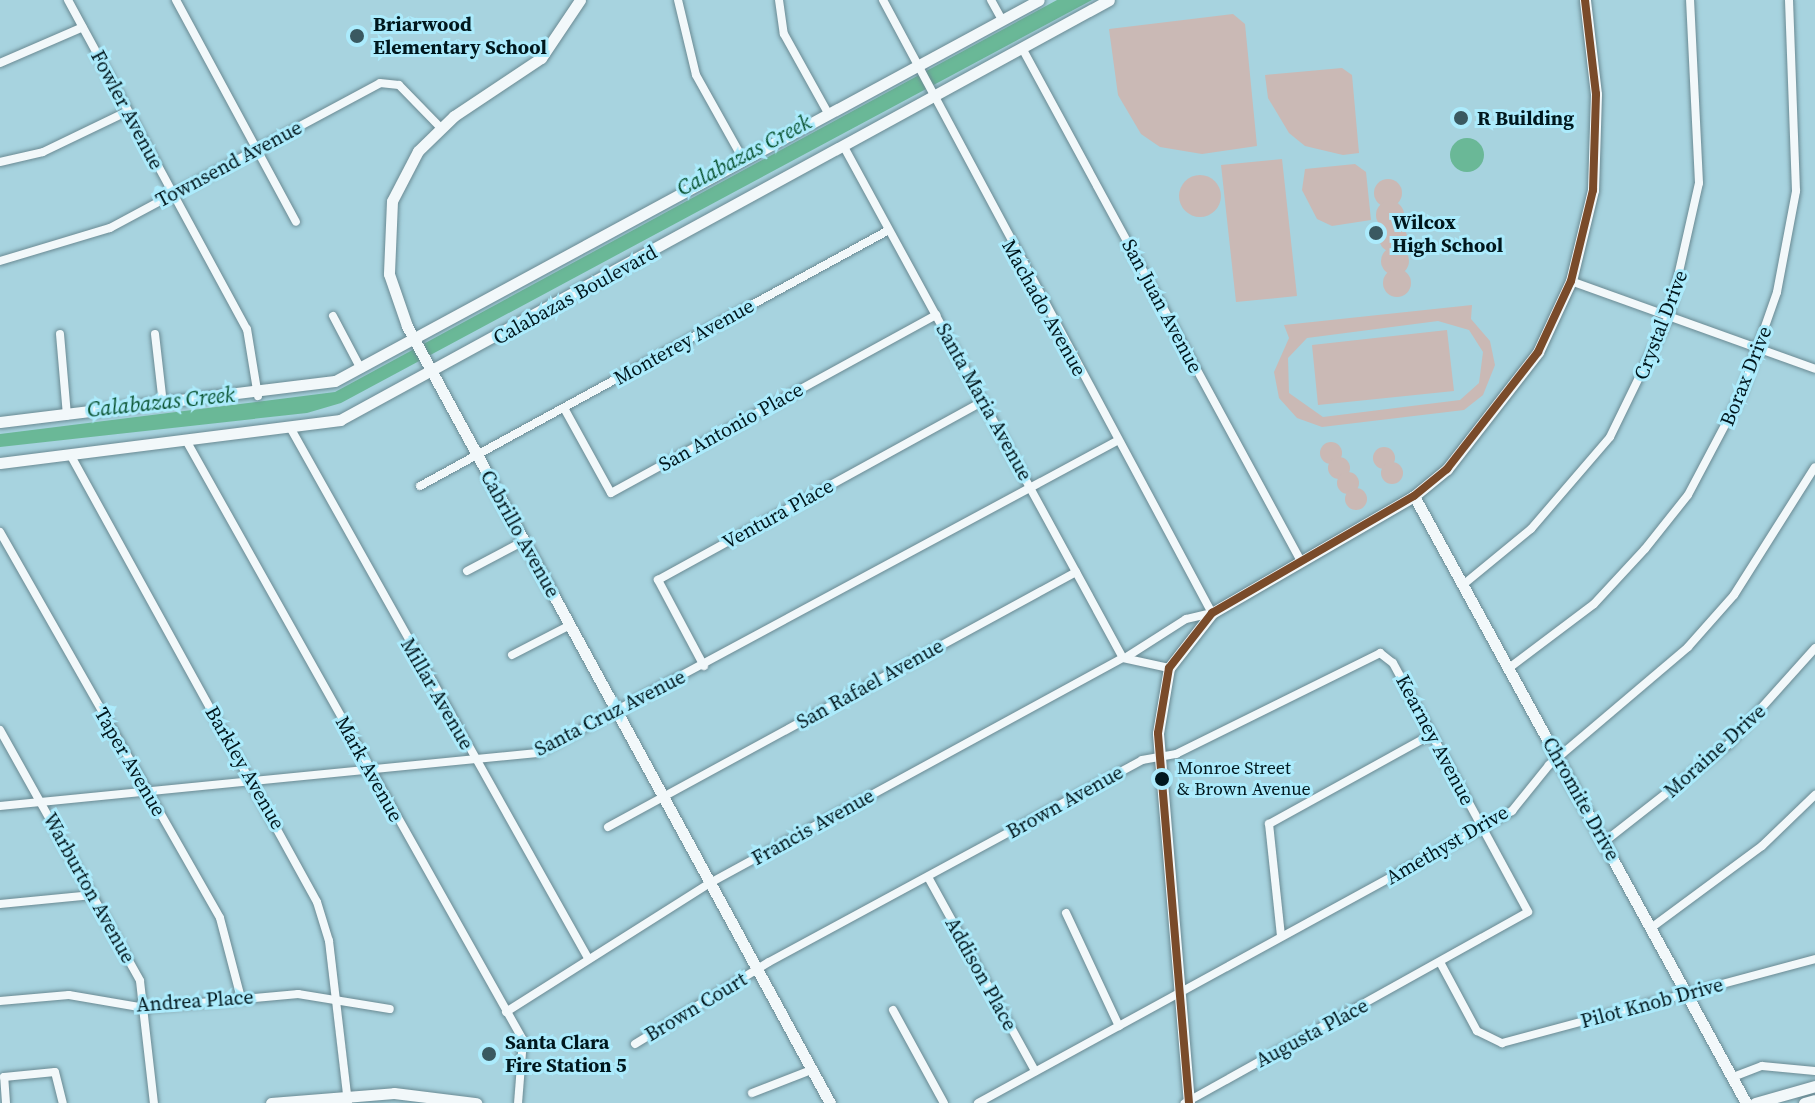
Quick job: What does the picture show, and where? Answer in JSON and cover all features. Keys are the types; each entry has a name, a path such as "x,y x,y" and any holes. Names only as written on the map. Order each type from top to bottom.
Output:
{"street":[{"name":"Fowler Avenue","path":"68,0 126,112 247,329 258,396"},
{"path":"176,0 296,222"},
{"name":"Cabrillo Avenue","path":"580,0 541,58 440,127 402,179 388,226 389,274 420,349 830,1103"},
{"path":"678,0 696,75 743,159"},
{"path":"779,0 784,34 828,113"},
{"name":"Machado Avenue","path":"883,0 915,71 1212,613"},
{"path":"991,0 1002,20"},
{"name":"Calabazas Boulevard","path":"0,422 308,390 420,349 743,159 915,71 1039,0"},
{"name":"Calabazas Boulevard","path":"0,463 291,429 340,420 433,373 844,147 928,95 1109,0"},
{"path":"1187,1102 1157,714 1169,668 1212,613 1414,496 1508,398 1571,281 1598,142 1585,0"},
{"name":"Crystal Drive","path":"1464,584 1531,529 1610,437 1669,316 1699,183 1690,0"},
{"name":"Borax Drive","path":"1509,668 1594,604 1679,506 1761,349 1796,191 1789,0"},
{"path":"0,63 83,27"},
{"name":"San Juan Avenue","path":"1022,48 1302,563"},
{"name":"Townsend Avenue","path":"0,261 73,243 173,195 384,82 399,85 440,127"},
{"path":"0,162 43,152 126,112"},
{"name":"Santa Maria Avenue","path":"844,147 1125,657"},
{"name":"Monterey Avenue","path":"420,486 889,230"},
{"path":"1571,281 1815,369"},
{"name":"San Antonio Place","path":"564,408 611,493 936,315"},
{"path":"333,316 361,369"},
{"path":"60,334 67,416"},
{"path":"155,334 163,405"},
{"name":"Ventura Place","path":"704,666 658,580 983,401"},
{"name":"Millar Avenue","path":"291,429 588,958"},
{"name":"Santa Cruz Avenue","path":"0,806 537,753 704,666 1117,441"},
{"name":"Mark Avenue","path":"187,442 506,1012 526,1059 518,1103"},
{"name":"Barkley Avenue","path":"71,456 317,902 337,997 348,1099"},
{"name":"Amethyst Drive","path":"978,1103 1512,811 1557,757 1688,647 1734,595 1815,467"},
{"name":"Chromite Drive","path":"1414,496 1746,1103"},
{"name":"Taper Avenue","path":"0,532 220,918 241,998"},
{"path":"467,571 524,541"},
{"name":"San Rafael Avenue","path":"608,827 1076,572"},
{"name":"Francis Avenue","path":"506,1012 710,883 1125,657 1186,619 1212,613"},
{"path":"512,655 570,625"},
{"name":"Moraine Drive","path":"1604,842 1729,744 1815,648"},
{"name":"Kearney Avenue","path":"1380,653 1393,663 1528,912 1441,964"},
{"name":"Brown Avenue","path":"757,970 1142,760 1159,757 1380,653"},
{"path":"1125,657 1169,668"},
{"name":"Warburton Avenue","path":"0,730 140,981 154,1103"},
{"path":"1281,936 1269,824 1432,734"},
{"path":"1651,928 1762,846 1815,795"},
{"name":"Addison Place","path":"928,877 1035,1071"},
{"path":"0,904 93,895"},
{"path":"1066,913 1119,1026"},
{"name":"Pilot Knob Drive","path":"1441,964 1489,1042 1815,959"},
{"name":"Augusta Place","path":"1187,1102 1441,964"},
{"name":"Brown Court","path":"635,1044 757,970"},
{"name":"Andrea Place","path":"0,1001 69,995 145,1008 241,998 337,997 390,1009"},
{"path":"893,1010 944,1103"},
{"path":"1733,1077 1762,1066 1815,1071"},
{"path":"752,1093 811,1070"},
{"path":"6,1103 2,1077 55,1072 63,1103"},
{"path":"1755,1103 1815,1086"},
{"path":"271,1103 348,1099 476,1103"},
{"path":"1804,1103 1815,1100"}],"shaded area":[{"path":"1057,0 1092,0 341,403 307,413 0,447 0,434 335,392"},
{"path":"1233,14 1245,24 1257,146 1202,154 1160,147 1141,134 1118,95 1109,29"},
{"path":"1342,68 1352,75 1359,153 1343,155 1305,146 1289,133 1268,98 1265,75"},
{"path":"1467,138 1479,143 1484,155 1479,167 1467,172 1455,167 1450,155 1455,143"},
{"path":"1282,159 1297,296 1236,302 1221,165"},
{"path":"1355,164 1366,172 1371,220 1332,226 1317,219 1302,190 1305,169"},
{"path":"1200,175 1215,181 1221,196 1215,211 1200,217 1185,211 1179,196 1185,181"},
{"path":"1388,179 1398,183 1402,193 1398,203 1388,207 1378,203 1374,193 1378,183"},
{"path":"1390,201 1400,205 1404,215 1400,225 1390,229 1380,225 1376,215 1380,205"},
{"path":"1393,224 1403,228 1407,238 1403,248 1393,252 1383,248 1379,238 1383,228"},
{"path":"1395,247 1405,251 1409,261 1405,271 1395,275 1385,271 1381,261 1385,251"},
{"path":"1397,269 1407,273 1411,283 1407,293 1397,297 1387,293 1383,283 1387,273"},
{"path":"1472,305 1471,319 1490,341 1495,365 1483,395 1464,410 1322,427 1297,418 1279,398 1274,372 1289,338 1284,325","holes":["1438,321 1469,330 1483,352 1479,383 1460,400 1323,417 1289,393 1288,358 1307,338"]},
{"path":"1447,330 1454,391 1318,405 1312,345"},
{"path":"1327,442 1335,442 1342,453 1335,464 1327,464 1320,457 1320,449"},
{"path":"1380,447 1388,447 1395,458 1388,469 1380,469 1373,462 1373,454"},
{"path":"1335,457 1343,457 1350,468 1343,479 1335,479 1328,472 1328,464"},
{"path":"1392,462 1400,465 1403,473 1400,481 1392,484 1384,481 1381,473 1384,465"},
{"path":"1344,472 1352,472 1359,483 1352,494 1344,494 1337,487 1337,479"},
{"path":"1356,488 1364,491 1367,499 1364,507 1356,510 1348,507 1345,499 1348,491"}],"transit line":[{"path":"1189,1103 1158,733 1169,668 1212,613 1414,496 1447,469 1538,352 1571,281 1593,190 1596,94 1585,0"}],"place":[{"name":"Briarwood Elementary School","path":"357,36"},
{"name":"R Building","path":"1461,118"},
{"name":"Wilcox High School","path":"1376,233"},
{"name":"Monroe Street & Brown Avenue","path":"1162,779"},
{"name":"Santa Clara Fire Station 5","path":"489,1054"}],"water label":[{"name":"Calabazas Creek","path":"744,155"},
{"name":"Calabazas Creek","path":"161,402"}]}
